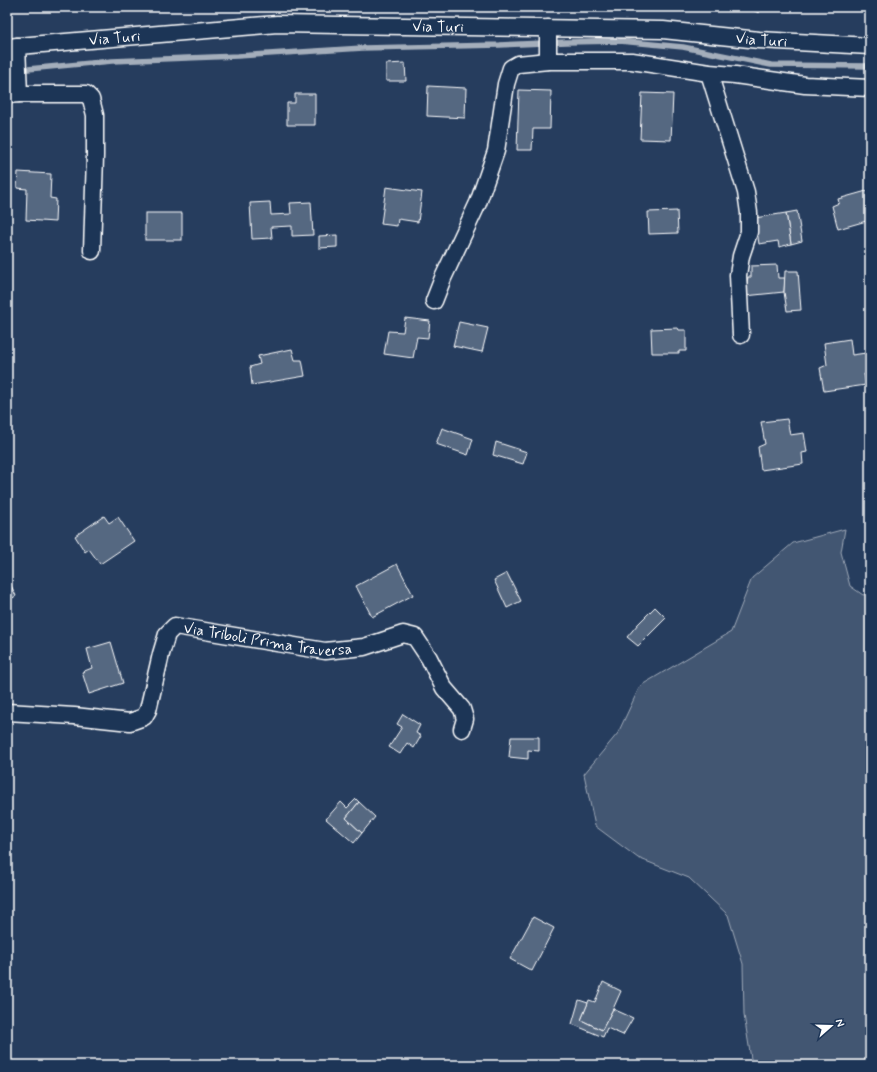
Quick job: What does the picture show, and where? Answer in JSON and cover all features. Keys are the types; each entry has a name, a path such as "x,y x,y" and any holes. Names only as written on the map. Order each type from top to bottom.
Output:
{"street":[{"name":"Via Turi","path":"14,50 277,24 506,28 548,31 662,30 759,40 870,46"},
{"path":"548,31 548,57"},
{"path":"14,50 15,91 86,94 91,99 95,115 92,251"},
{"path":"434,301 443,278 478,203 496,151 506,84 511,68 518,64 548,57 632,61 709,73 735,75 805,85 870,88"},
{"path":"709,73 746,192 749,213 749,232 741,256 738,275 741,335"},
{"name":"Via Triboli Prima Traversa","path":"7,712 74,716 130,722 144,717 148,710 167,634 175,626 325,651 364,647 403,634 415,637 444,688 462,710 465,719 462,729"}],"shaded area":[{"path":"845,529 841,552 850,586 863,595 870,593 870,1065 752,1065 744,1015 743,964 728,915 689,878 638,858 595,826 584,774 618,733 640,686 731,632 752,578 793,543"}],"building":[{"path":"746,7 762,7 759,13"},
{"path":"405,63 406,81 386,81 386,64"},
{"path":"428,86 466,88 465,118 427,116"},
{"path":"519,90 551,91 550,129 533,129 532,150 517,150"},
{"path":"642,93 673,94 671,140 640,139"},
{"path":"295,94 315,94 315,125 287,125 287,103 295,103"},
{"path":"18,172 51,174 50,198 56,199 55,222 26,220 27,189 17,188"},
{"path":"386,187 422,192 418,222 398,219 397,226 381,224"},
{"path":"870,190 870,220 838,229 832,206 839,203 838,199"},
{"path":"270,202 271,215 291,214 290,203 311,202 313,235 292,236 292,226 271,227 272,238 252,239 250,203"},
{"path":"677,211 678,233 649,234 648,212"},
{"path":"797,211 802,241 791,244 786,213"},
{"path":"145,213 182,213 182,240 145,240"},
{"path":"786,213 791,244 779,247 778,241 759,244 755,218"},
{"path":"337,235 337,247 319,248 319,236"},
{"path":"777,265 778,278 785,278 784,292 745,296 748,277 751,277 751,266"},
{"path":"785,271 798,271 801,310 787,311 784,292"},
{"path":"405,318 430,321 428,338 417,337 413,358 384,354 388,331 403,332"},
{"path":"459,322 488,328 482,352 453,346"},
{"path":"678,328 679,330 686,330 686,351 679,351 679,353 652,353 651,329"},
{"path":"850,339 852,355 866,353 869,374 864,374 866,385 824,391 820,368 827,365 824,343"},
{"path":"292,349 295,360 302,360 305,376 252,385 250,367 260,364 258,356"},
{"path":"787,419 790,435 804,433 807,452 802,453 803,464 761,470 758,447 765,444 761,422"},
{"path":"442,428 473,439 468,455 436,444"},
{"path":"496,442 527,452 523,464 493,455"},
{"path":"104,516 109,523 118,517 134,541 100,564 89,549 85,552 75,536"},
{"path":"397,564 413,595 372,617 356,586"},
{"path":"507,573 521,601 507,608 494,580"},
{"path":"7,577 16,596 7,601"},
{"path":"655,607 666,618 638,646 627,637"},
{"path":"111,642 123,683 89,694 82,672 92,668 87,649"},
{"path":"403,714 420,725 416,733 421,736 414,748 407,743 400,754 389,747 402,727 397,724"},
{"path":"511,737 539,737 539,751 528,750 528,759 509,757"},
{"path":"356,799 359,802 346,818 362,833 354,843 326,819 341,802 347,808"},
{"path":"359,802 375,817 362,833 346,818"},
{"path":"533,917 554,928 532,971 510,959"},
{"path":"603,982 621,991 602,1030 581,1020 589,1000 595,1002"},
{"path":"579,1000 588,1003 581,1020 602,1030 613,1009 633,1018 623,1035 607,1028 603,1037 572,1024"}],"waterway":[{"path":"7,71 112,61 238,56 363,48 620,41 683,47 771,65 870,66"}]}
